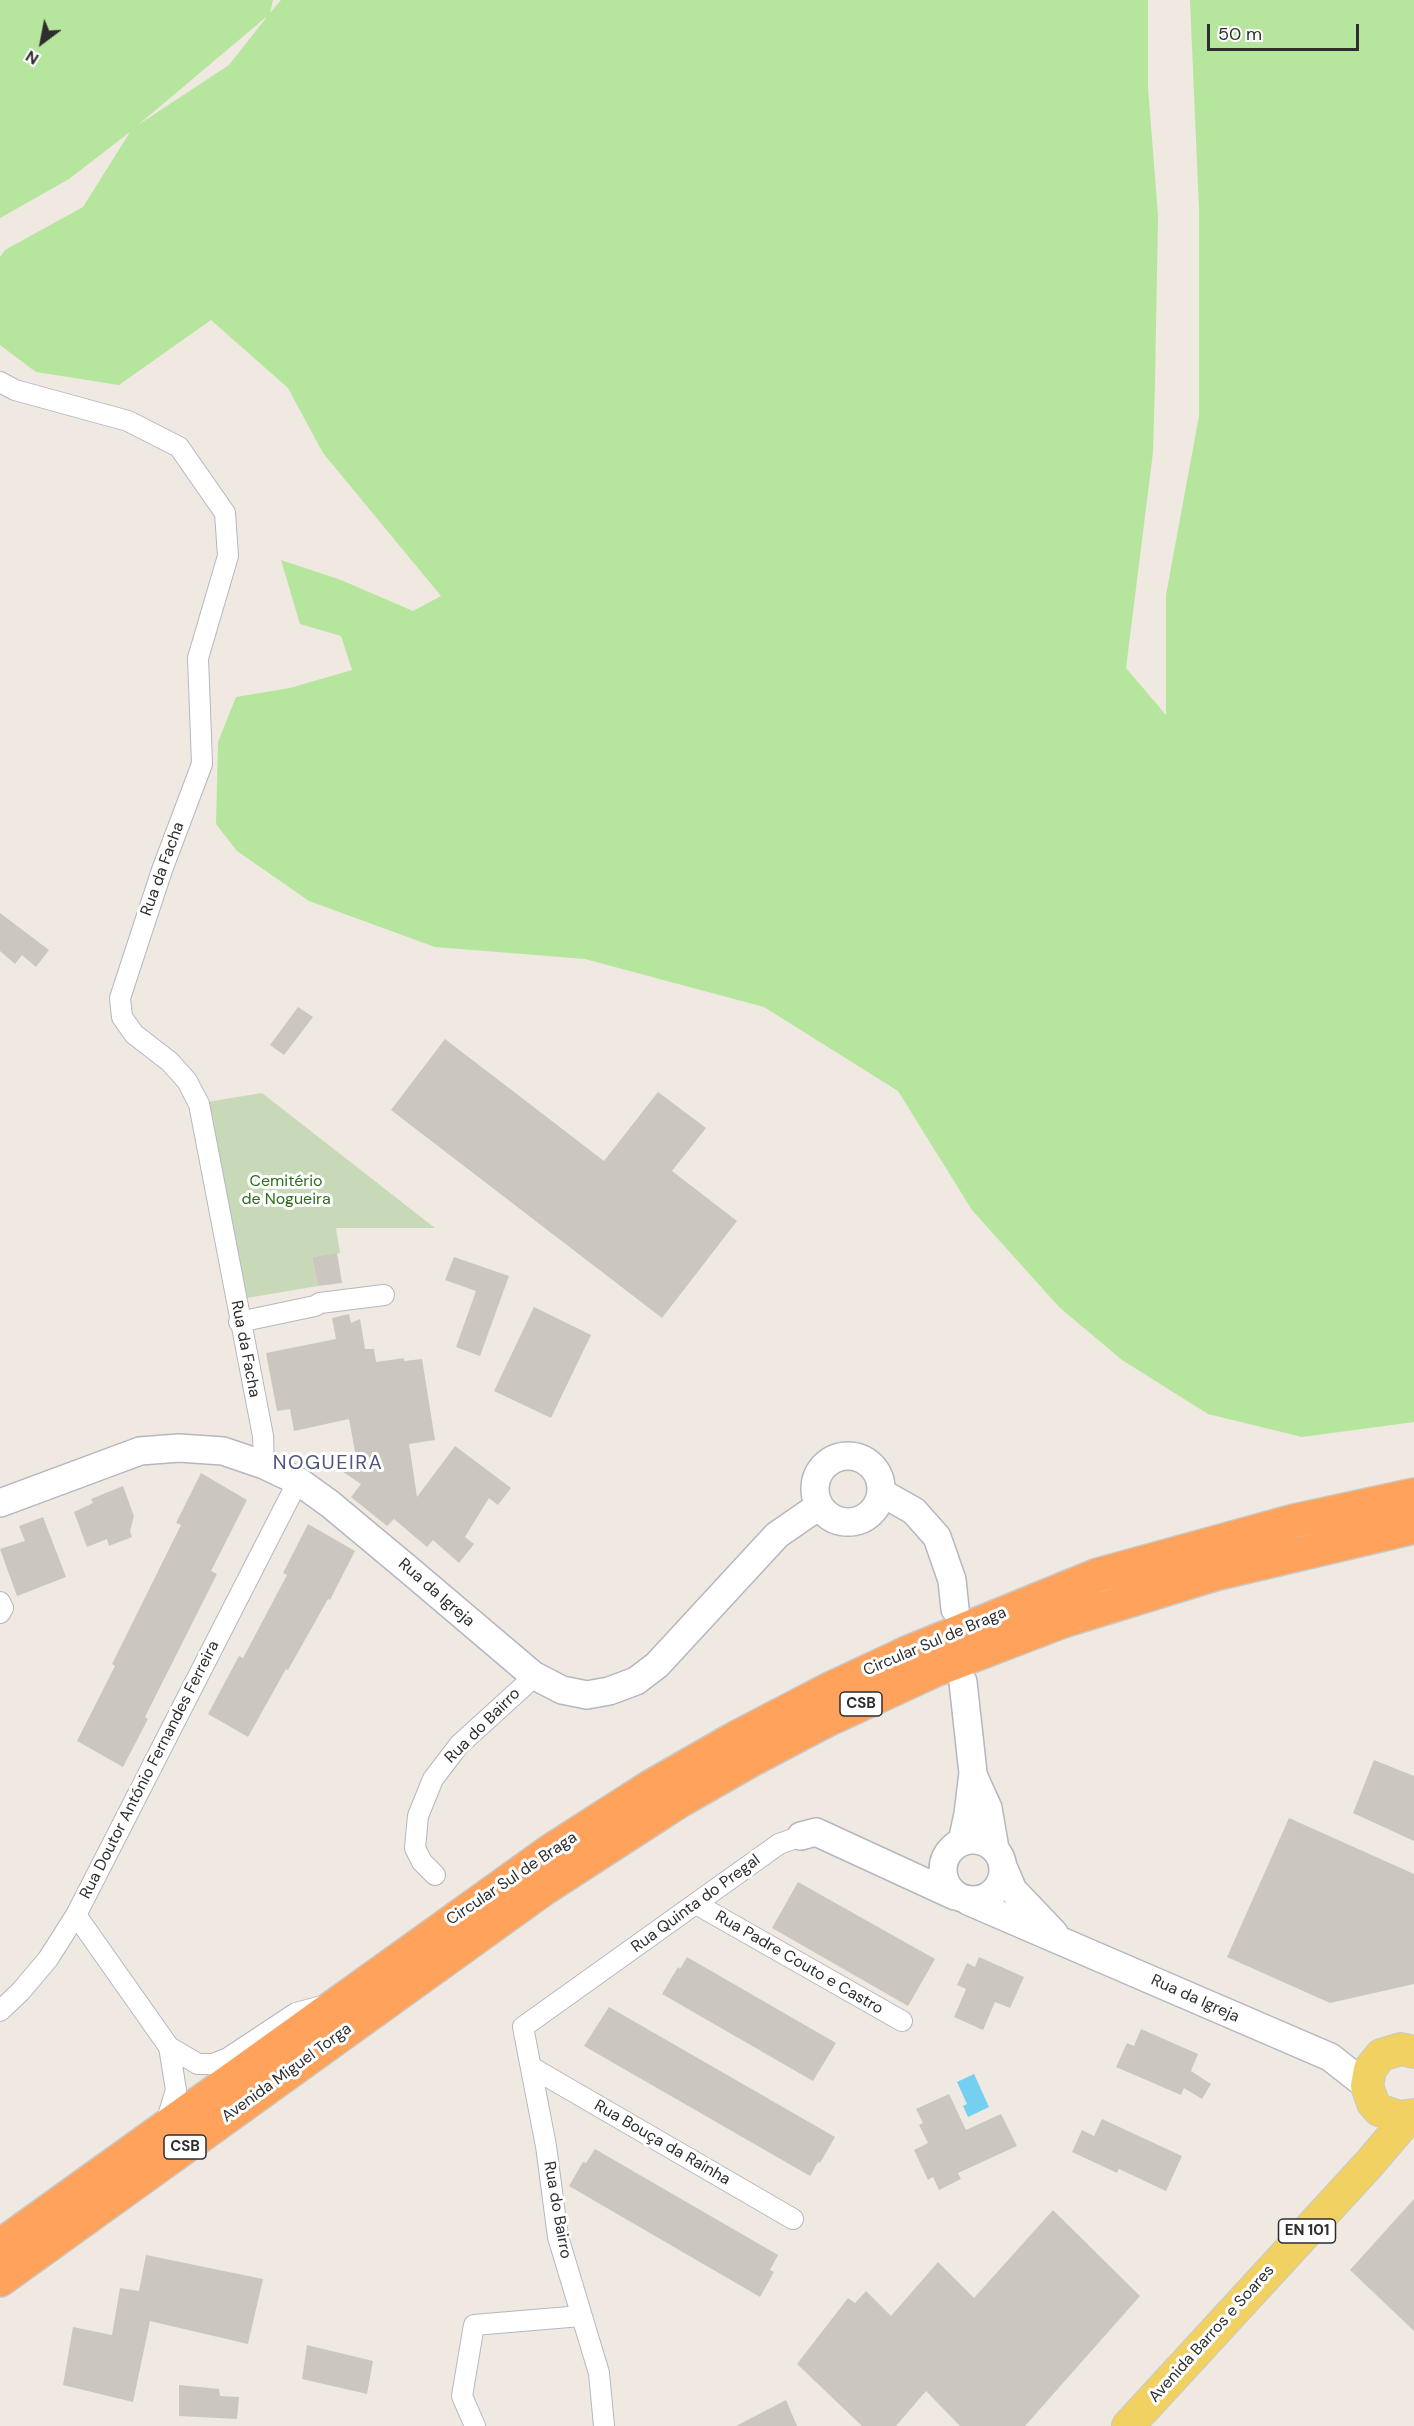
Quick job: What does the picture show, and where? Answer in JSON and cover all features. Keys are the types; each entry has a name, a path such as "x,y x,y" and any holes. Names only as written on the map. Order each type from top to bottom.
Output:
{"highway":[{"name":"Circular Sul de Braga","path":"353,2003 549,1852 652,1786 736,1738 832,1688 918,1649 1098,1575 1294,1521 1414,1495"},
{"name":"Circular Sul de Braga","path":"353,2003 508,1914 621,1838 751,1760 845,1712 935,1670 995,1646 1132,1598 1299,1552 1414,1527"},
{"name":"Avenida Miguel Torga","path":"0,2246 164,2128 353,2003"},
{"name":"Avenida Miguel Torga","path":"0,2280 353,2003"}],"main road":[{"path":"1389,2098 1391,2050 1401,2049 1414,2052"},
{"name":"Avenida Barros e Soares","path":"1128,2426 1369,2164 1389,2098"}],"street":[{"name":"Rua da Facha","path":"0,382 15,390 128,421 179,447 225,513 228,556 198,657 202,764 162,870 120,998 122,1017 134,1034 170,1062 187,1081 199,1104 239,1322 263,1436 264,1465"},
{"path":"239,1322 320,1303 384,1295"},
{"name":"Rua da Igreja","path":"0,1503 140,1451 179,1448 223,1451 264,1465 298,1481 400,1562 533,1675 562,1690 587,1695 609,1691 636,1681 657,1665 777,1535 819,1506"},
{"path":"859,1457 876,1471 881,1482 882,1494 873,1512 865,1519 845,1523 835,1520 819,1506 815,1491 819,1472 827,1463 837,1458 859,1457"},
{"name":"Rua Doutor António Fernandes Ferreira","path":"298,1481 76,1916 169,2047 198,2064 213,2064 228,2058 296,2013 353,2003"},
{"path":"882,1494 914,1511 937,1537 951,1580 955,1609"},
{"path":"0,1602 3,1608 0,1613"},
{"name":"Rua do Bairro","path":"435,1875 422,1862 415,1848 417,1816 433,1779 459,1745 533,1675"},
{"name":"Rua da Igreja","path":"956,1845 968,1814 973,1773 963,1682"},
{"name":"Rua da Igreja","path":"973,1773 988,1808 999,1859 1013,1890 1060,1940"},
{"name":"Rua Quinta do Pregal","path":"523,2027 779,1844 801,1836 816,1832 961,1898"},
{"path":"881,1862 912,1859 956,1845 979,1841 999,1859 1002,1880 997,1890 989,1897 979,1901 961,1898 946,1886 942,1873 944,1860 956,1845"},
{"name":"Rua da Igreja","path":"961,1898 1330,2057 1389,2098"},
{"name":"Rua Padre Couto e Castro","path":"696,1904 902,2021"},
{"path":"0,2012 48,1959 76,1916"},
{"name":"Rua do Bairro","path":"523,2027 552,2180 558,2237 599,2373 604,2426"},
{"name":"Rua Doutor António Fernandes Ferreira","path":"164,2128 176,2090 169,2047"},
{"name":"Rua Bouça da Rainha","path":"531,2067 793,2219"},
{"path":"475,2426 462,2396 474,2325 581,2316"}],"green space":[{"path":"0,0 273,0 270,13 281,0 1148,0 1148,88 1158,215 1153,452 1126,668 1166,715 1166,595 1199,416 1199,209 1190,0 1414,0 1414,1422 1302,1437 1208,1414 1122,1360 1059,1307 972,1210 898,1091 764,1007 585,959 435,947 309,901 237,851 216,824 218,742 236,697 290,688 352,670 341,636 300,624 281,560 341,580 413,611 441,596 323,453 288,388 211,320 119,385 36,372 0,345 0,257 5,250 83,207 130,132 69,179 0,218","holes":["266,18 229,65 138,125"]},
{"name":"Cemitério de Nogueira","path":"262,1093 435,1228 336,1228 340,1253 312,1257 318,1286 241,1299 207,1102"}],"water":[{"path":"974,2074 989,2107 968,2117 963,2106 967,2104 957,2082"}],"building":[{"path":"0,913 49,950 36,967 22,955 15,964 0,951"},
{"path":"298,1007 313,1017 284,1055 270,1045"},
{"path":"445,1039 604,1161 658,1092 706,1128 672,1171 737,1221 662,1318 391,1110"},
{"path":"337,1253 342,1283 318,1286 312,1257"},
{"path":"454,1257 509,1276 480,1356 456,1347 476,1291 445,1280"},
{"path":"534,1307 591,1335 551,1418 494,1391"},
{"path":"349,1314 351,1323 360,1319 365,1349 374,1349 376,1362 404,1358 404,1361 422,1359 435,1440 409,1444 417,1497 455,1446 511,1488 498,1505 489,1498 465,1537 474,1544 459,1563 433,1540 427,1547 394,1519 387,1526 351,1497 361,1484 343,1472 358,1468 349,1419 294,1431 290,1409 277,1411 266,1353 336,1339 332,1318"},
{"path":"201,1473 247,1500 211,1571 217,1574 145,1717 148,1719 123,1767 77,1741 115,1666 112,1664 181,1525 176,1523"},
{"path":"123,1486 134,1516 130,1531 132,1537 109,1546 107,1539 87,1547 74,1512 93,1503 91,1499"},
{"path":"43,1517 66,1577 17,1596 0,1549 25,1541 19,1526"},
{"path":"308,1524 355,1551 330,1600 328,1599 288,1670 286,1669 248,1737 208,1714 239,1656 243,1658 287,1575 283,1573"},
{"path":"1374,1760 1414,1776 1414,1841 1353,1813"},
{"path":"1289,1818 1414,1874 1414,1984 1330,2003 1227,1957"},
{"path":"798,1882 935,1959 908,2006 772,1928"},
{"path":"687,1957 836,2043 813,2081 662,1994 678,1967 680,1969"},
{"path":"979,1957 1024,1977 1010,2008 995,2002 983,2030 954,2017 966,1989 957,1985 967,1963 975,1967"},
{"path":"609,2007 835,2137 810,2176 584,2046"},
{"path":"1141,2029 1198,2054 1191,2071 1211,2084 1202,2099 1184,2088 1181,2095 1116,2067 1127,2043 1134,2046"},
{"path":"949,2094 966,2130 1001,2114 1017,2146 958,2173 961,2179 939,2190 933,2177 928,2180 914,2150 928,2143 919,2125 923,2123 916,2109"},
{"path":"1102,2119 1182,2156 1166,2191 1119,2169 1117,2173 1072,2152 1082,2130 1094,2136"},
{"path":"595,2149 778,2255 770,2270 774,2272 760,2297 569,2186 583,2162 586,2163"},
{"path":"1414,2199 1414,2331 1350,2270"},
{"path":"1053,2210 1140,2296 1025,2426 960,2426 926,2391 896,2426 862,2426 797,2364 848,2298 855,2303 866,2291 891,2316 938,2262 974,2298"},
{"path":"146,2255 263,2279 248,2344 150,2321 133,2402 63,2385 73,2327 112,2335 120,2288 139,2291"},
{"path":"307,2345 373,2361 367,2394 302,2379"},
{"path":"179,2385 219,2389 220,2396 239,2397 237,2419 179,2416"},
{"path":"786,2400 797,2426 736,2426"}],"district":[{"name":"NOGUEIRA","path":"328,1464"}]}
